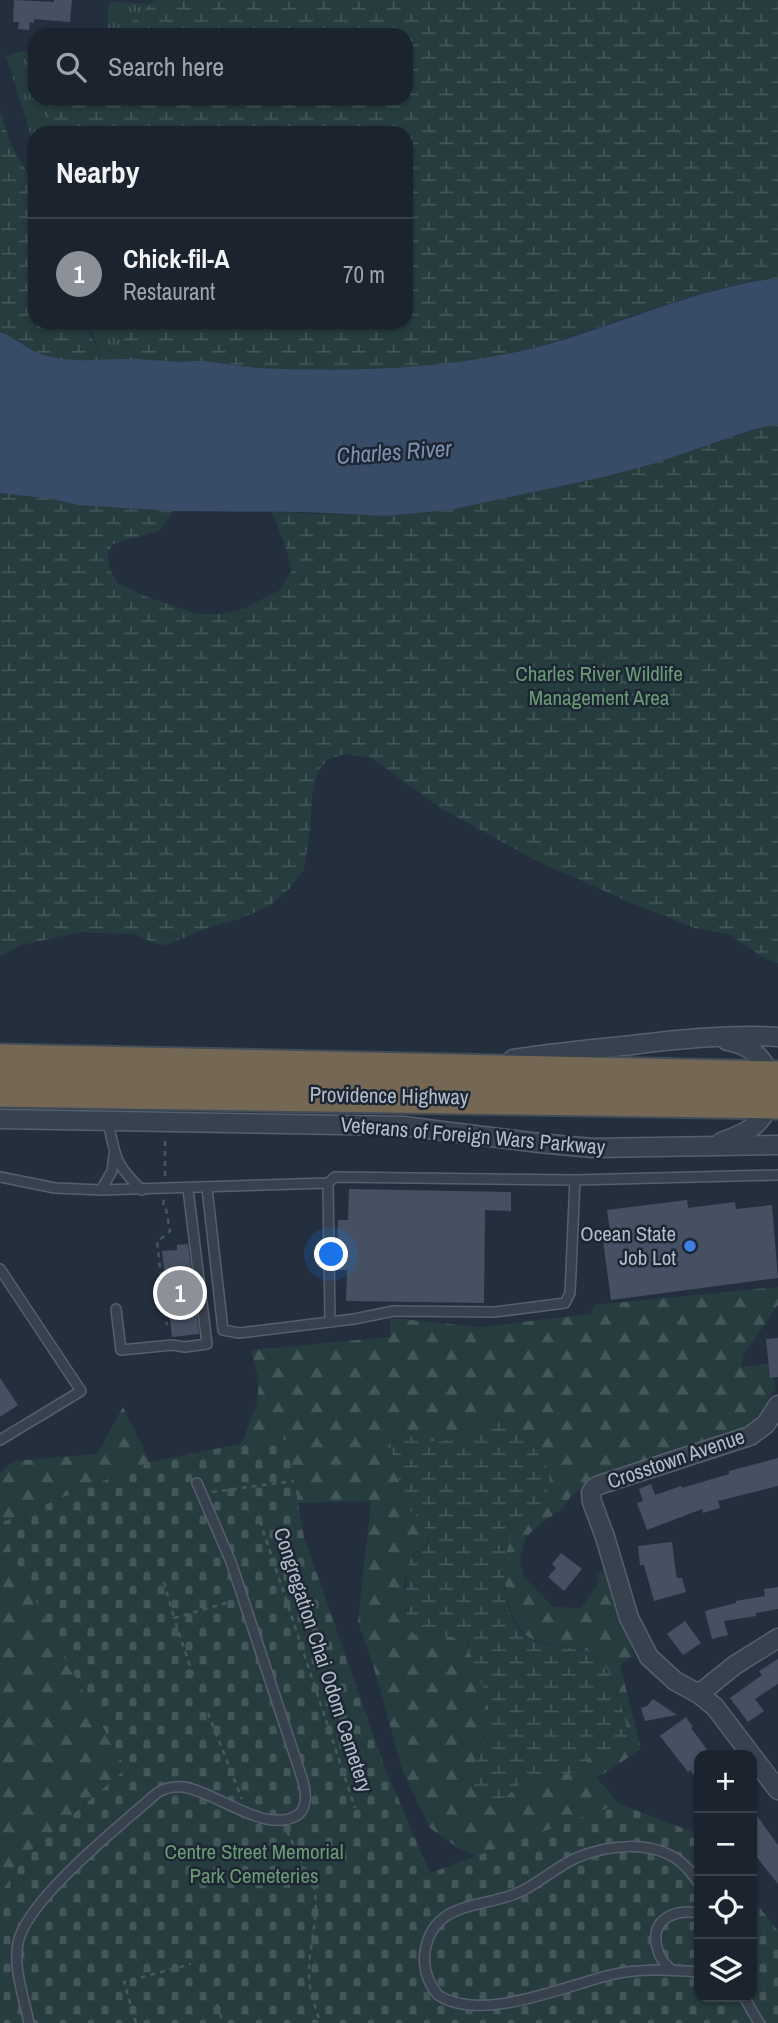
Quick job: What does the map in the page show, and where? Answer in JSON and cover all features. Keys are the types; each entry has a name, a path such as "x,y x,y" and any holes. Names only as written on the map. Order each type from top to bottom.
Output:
{"highway":[{"name":"Providence Highway","path":"0,1061 442,1071 774,1090"},
{"name":"Providence Highway","path":"1,1112 774,1090"}],"street":[{"path":"442,1071 552,1053 712,1038 778,1037"},
{"path":"700,1147 745,1132 755,1125 764,1114 774,1090 765,1066 757,1055 747,1048 712,1038"},
{"name":"Veterans of Foreign Wars Parkway","path":"1,1112 108,1121 403,1126 565,1146 604,1148 778,1145"},
{"name":"Crosstown Avenue","path":"778,1405 766,1424 750,1436 599,1485 591,1493 629,1618 649,1657 675,1681 715,1707 778,1790"},
{"path":"699,1695 736,1665 778,1638"}],"lane":[{"path":"101,1190 112,1171 114,1155 108,1121"},
{"path":"114,1155 125,1174 142,1190"},
{"path":"0,1177 68,1189 142,1190 328,1183 335,1177 575,1180 778,1175"},
{"path":"207,1188 223,1330 239,1334 394,1311 495,1312 565,1303 570,1293 575,1180"},
{"path":"328,1183 330,1322"},
{"path":"116,1309 121,1350 207,1344 188,1189"},
{"path":"0,1269 81,1391 0,1440"},
{"path":"29,2023 17,1963 20,1935 30,1916 90,1852 157,1793 171,1787 184,1787 246,1812 282,1820 300,1814 304,1806 303,1781 243,1598 231,1562 197,1483"},
{"path":"478,2015 460,2011 443,2001 426,1973 425,1952 431,1933 453,1911 514,1894 577,1858 619,1847 646,1848 667,1854 680,1861 694,1878"},
{"path":"671,1969 659,1956 656,1933 661,1923 669,1916 679,1912 694,1913"},
{"path":"494,2015 525,2009 608,1976 671,1969 694,1971"},
{"path":"747,2002 759,2023"}],"path":[{"path":"165,1133 165,1179"},
{"path":"164,1200 170,1231"},
{"path":"167,1325 157,1242 170,1231 178,1230"},
{"path":"202,1493 294,1481"},
{"name":"Congregation Chai Odom Cemetery","path":"260,1521 355,1808"},
{"path":"164,1582 193,1675"},
{"path":"174,1618 243,1598"},
{"path":"208,1713 236,1780 246,1812"},
{"path":"289,1837 315,1895 317,1913 309,1973 320,2023"},
{"path":"136,2023 124,1982 191,1964"},
{"path":"217,2004 223,2023"}],"green space":[{"path":"155,0 778,0 778,278 707,292 534,348 438,365 316,371 256,368 203,361 129,359 118,329 413,329 413,126 51,126 49,105 413,105 413,28 126,27"},
{"path":"109,1 182,7 180,28 107,28"},
{"path":"28,50 28,105 63,105 73,126 28,126 6,56"},
{"path":"0,110 11,145 28,174 28,329 88,329 102,360 46,357 0,332"},
{"path":"91,329 162,329 160,359 102,361"},
{"name":"Charles River Wildlife Management Area","path":"778,424 778,963 766,959 730,935 695,928 535,860 439,807 372,758 345,754 328,759 318,771 312,797 304,869 290,888 268,907 166,945 134,934 81,932 21,945 0,956 0,493 78,505 173,511 159,531 113,544 107,554 110,569 117,583 142,595 197,614 221,614 241,610 280,590 292,570 272,512 385,516 450,510 608,476 656,463 751,430"},
{"path":"778,1287 778,1305 744,1354 741,1367 765,1364 771,1366 776,1388 768,1399 768,1410 758,1421 735,1431 603,1473 571,1496 562,1509 525,1538 520,1560 524,1577 553,1607 581,1608 599,1582 596,1574 606,1568 634,1656 620,1665 641,1749 597,1778 619,1804 477,1856 458,1848 430,1828 403,1772 358,1622 371,1501 298,1503 285,1435 242,1443 257,1403 259,1381 251,1350 390,1337 390,1318 480,1327 591,1314 594,1305","holes":["492,1419 516,1424 521,1434 530,1442 532,1520 512,1538 508,1548 505,1575 509,1606 520,1630 528,1637 544,1643 587,1651 602,1661 613,1681 629,1738 588,1757 585,1770 525,1781 500,1802 474,1765 491,1724 489,1709 470,1649 449,1636 414,1634 405,1617 407,1598 404,1585 412,1555 426,1545 428,1533 421,1520 400,1502 402,1488 392,1437 407,1436 439,1441 463,1436"]},
{"path":"123,1407 150,1462 0,1523 0,1473 14,1461 97,1454"},
{"path":"492,1419 507,1419 516,1424 542,1458 550,1482 538,1512 514,1536 508,1546 505,1582 512,1618 516,1626 531,1640 585,1651 600,1659 614,1685 626,1722 627,1737 625,1747 588,1757 586,1770 525,1781 491,1806 476,1794 470,1779 485,1743 490,1722 486,1697 472,1657 465,1645 454,1638 416,1635 406,1626 408,1566 413,1555 426,1546 428,1534 421,1521 400,1502 400,1487 390,1440 400,1436 428,1441 450,1439 472,1432"},
{"name":"Centre Street Memorial Park Cemeteries","path":"285,1435 304,1537 385,1768 430,1873 619,1804 694,1832 694,2002 757,2002 757,1904 778,1931 778,2023 0,2023 0,1894 29,1852 126,1769 65,1658 0,1530 0,1523 150,1462"},
{"path":"0,1530 65,1658 127,1770 29,1852 0,1894"}],"water":[{"name":"Charles River","path":"778,278 778,424 751,430 656,463 450,510 385,516 173,511 78,505 0,493 0,332 41,354 67,359 203,361 293,369 397,368 465,361 533,348 716,290"}],"building":[{"path":"14,0 72,0 70,22 34,19 28,30 18,29 19,22 13,22"},
{"path":"349,1189 511,1192 511,1211 485,1210 484,1303 346,1301 347,1270 337,1270 338,1220 348,1220"},
{"name":"Ocean State Job Lot","path":"687,1200 688,1208 735,1202 736,1209 772,1205 778,1278 611,1300 602,1233 610,1232 607,1210"},
{"path":"188,1244 199,1334 172,1337 162,1251 177,1250 177,1245"},
{"path":"778,1338 778,1377 770,1378 766,1339"},
{"path":"0,1378 18,1405 0,1417"},
{"path":"778,1458 778,1486 718,1501 720,1508 703,1513 702,1509 647,1530 637,1503 643,1501 639,1489 651,1484 655,1495"},
{"path":"672,1542 677,1578 682,1578 686,1592 654,1601 644,1565 640,1565 638,1546"},
{"path":"561,1553 582,1569 564,1591 548,1577 556,1568 552,1564"},
{"path":"778,1587 778,1609 724,1621 728,1635 712,1639 705,1611 736,1601 765,1596 764,1589"},
{"path":"685,1621 701,1643 683,1655 667,1634"},
{"path":"778,1659 778,1684 755,1699 764,1711 748,1722 730,1698 762,1675 759,1671"},
{"path":"653,1699 677,1715 645,1721 641,1708"},
{"path":"686,1717 707,1750 694,1750 694,1775 690,1770 688,1772 660,1736"},
{"path":"757,1816 778,1845 778,1884 757,1857"}],"place":[{"name":"Ocean State Job Lot","path":"690,1246"},
{"name":"Chick-fil-A","path":"180,1293"}]}
